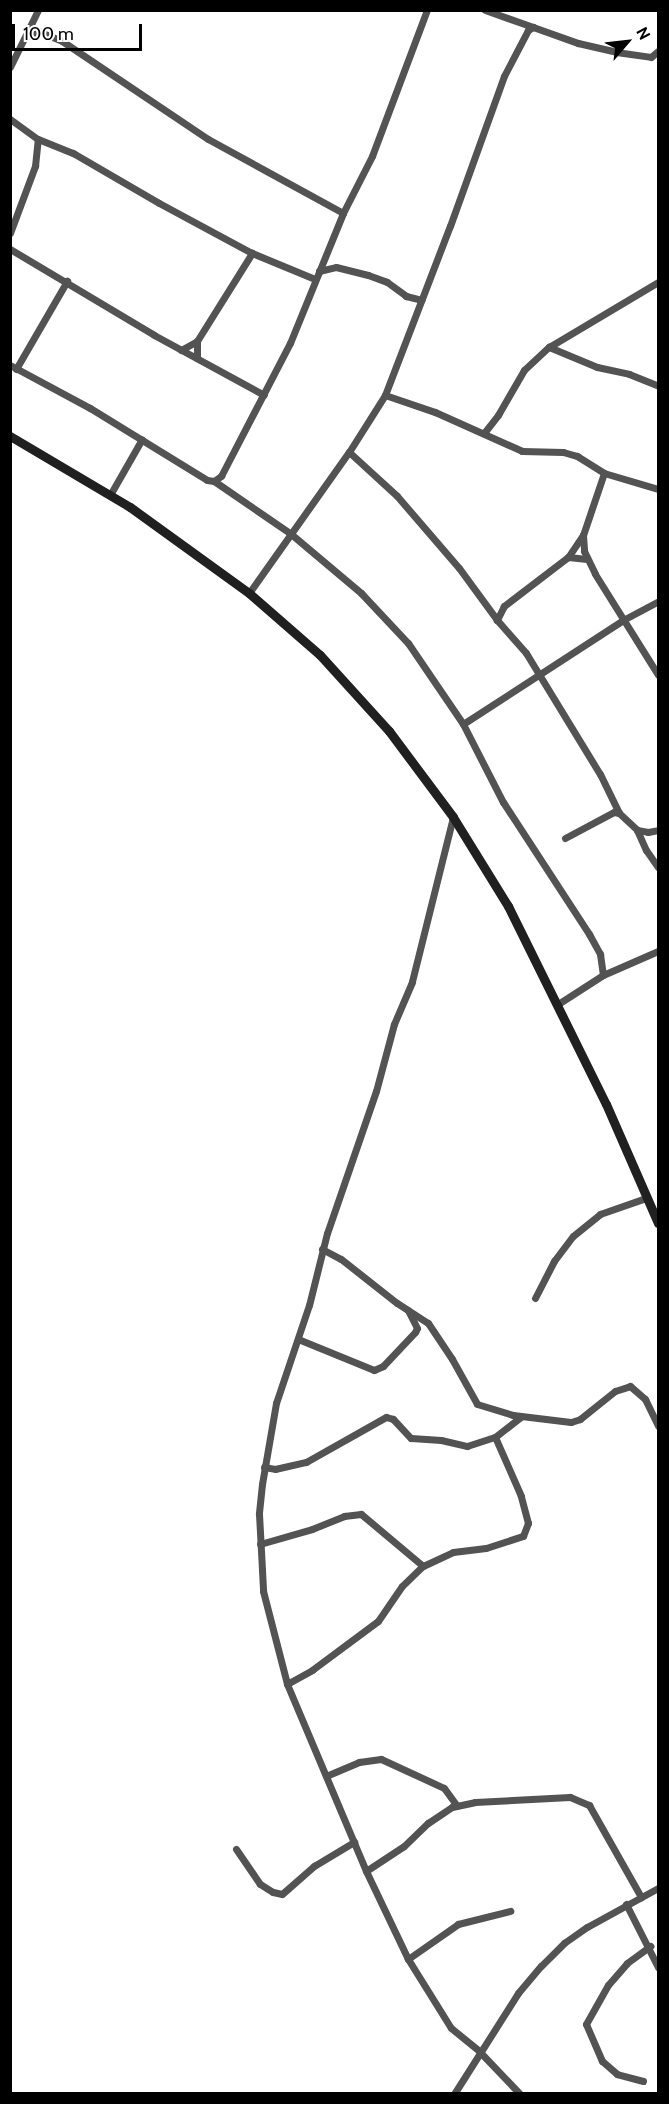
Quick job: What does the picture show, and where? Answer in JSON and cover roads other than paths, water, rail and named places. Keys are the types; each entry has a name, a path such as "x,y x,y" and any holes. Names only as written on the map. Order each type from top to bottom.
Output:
{"main road":[{"path":"10,436 110,495 176,538 249,593 320,655 389,731 453,817 508,906 558,1004 658,1223"}],"street":[{"path":"10,67 38,10"},
{"path":"214,481 226,470 290,343 343,213 372,156 427,10"},
{"path":"484,10 578,43 655,58 658,51"},
{"path":"249,593 349,452 385,395 504,76 528,30 533,27"},
{"path":"27,36 40,32 62,41 208,139 343,213"},
{"path":"10,119 38,139 73,153 159,204 252,253 315,279"},
{"path":"10,233 35,166 38,139"},
{"path":"10,249 181,350 264,395"},
{"path":"181,350 197,341 252,253"},
{"path":"319,271 336,267 368,275 387,282 406,296 422,300"},
{"path":"67,281 13,367 142,439 207,480 214,481 291,534 389,621 408,643 462,724 503,802 589,934 600,954 603,975"},
{"path":"484,433 498,415 524,370 549,347 658,282"},
{"path":"197,341 197,358"},
{"path":"549,347 597,367 629,374 658,386"},
{"path":"385,395 435,412 522,451 563,452 577,456 604,473 658,489"},
{"path":"110,495 142,439"},
{"path":"349,452 397,496 459,568 497,620 526,653 538,677 600,774 619,813 637,830 646,850 658,867"},
{"path":"497,620 504,606 568,557 583,535 604,473"},
{"path":"583,535 587,559 658,675"},
{"path":"568,557 587,559"},
{"path":"462,724 623,620 658,601"},
{"path":"565,838 608,813 619,813"},
{"path":"453,817 412,982 394,1024 376,1091 322,1248 298,1339 283,1377 264,1467 259,1514 260,1544 263,1591 287,1684 366,1871 408,1959 450,2028 479,2051 520,2094"},
{"path":"637,830 648,832 658,830"},
{"path":"558,1004 603,975 658,951"},
{"path":"535,1298 554,1261 573,1236 600,1214 646,1198"},
{"path":"322,1248 341,1259 434,1331 477,1404 521,1417 571,1422 580,1419 615,1391 630,1386 645,1399 658,1426"},
{"path":"298,1339 374,1370 383,1365 415,1332 417,1328 408,1310"},
{"path":"264,1467 275,1469 306,1461 386,1417 393,1419 411,1438 441,1440 467,1446 495,1437 521,1417"},
{"path":"287,1684 312,1670 378,1621 402,1586 423,1566 453,1552 511,1542 523,1536 528,1523 521,1496 495,1437"},
{"path":"260,1544 312,1530 344,1516 361,1515 423,1566"},
{"path":"326,1776 359,1762 381,1759 444,1788 457,1806"},
{"path":"366,1871 404,1846 436,1816 457,1806 570,1797 585,1801 641,1897"},
{"path":"236,1849 260,1884 273,1892 282,1894 290,1890 314,1866 354,1842"},
{"path":"454,2094 479,2051 518,1993 564,1943 626,1904 658,1888"},
{"path":"626,1904 650,1946 658,1967"},
{"path":"408,1959 458,1924 510,1911"},
{"path":"643,2081 617,2074 602,2061 586,2024 608,1985 627,1963 650,1946"}]}
